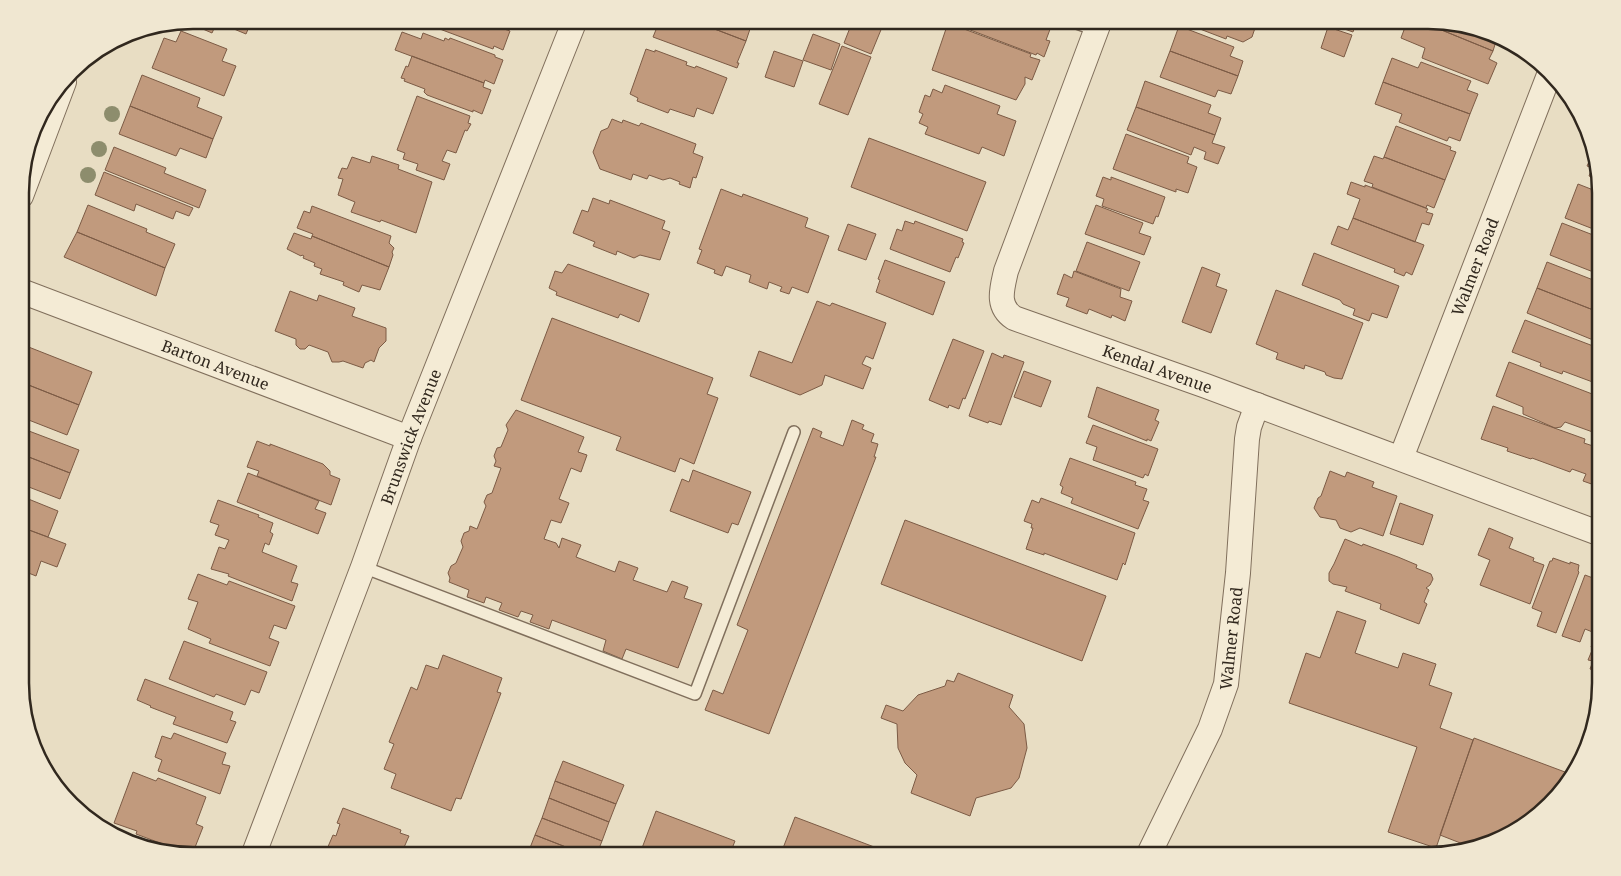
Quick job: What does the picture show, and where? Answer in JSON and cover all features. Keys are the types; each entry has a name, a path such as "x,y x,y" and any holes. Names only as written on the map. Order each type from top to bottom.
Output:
{"street":[{"name":"Brunswick Avenue","path":"256,847 363,567 409,438 572,29"},
{"name":"Kendal Avenue","path":"1097,29 1006,271 1002,290 1003,305 1006,312 1014,318 1045,327 1592,531"},
{"name":"Walmer Road","path":"1401,458 1547,80"},
{"path":"30,175 57,100"},
{"name":"Barton Avenue","path":"29,294 409,438"},
{"name":"Walmer Road","path":"1152,847 1210,729 1226,684 1238,573 1247,439 1257,405"}],"lane":[{"path":"363,567 695,694 794,432"}],"building":[{"path":"203,29 214,29 212,33"},
{"path":"234,29 248,29 246,34"},
{"path":"440,29 504,29 510,31 503,50 494,46 493,49"},
{"path":"656,29 715,29 746,41 737,63 739,63 737,68 653,37"},
{"path":"715,29 750,29 746,41"},
{"path":"849,29 881,29 871,54 844,43"},
{"path":"946,29 964,29 1031,54 1030,57 1040,60 1032,80 1025,77 1025,84 1016,100 932,70"},
{"path":"968,29 1050,29 1046,40 1050,41 1044,57 1037,53 1036,55"},
{"path":"1178,29 1187,29 1234,47 1230,56 1243,61 1238,76 1170,51"},
{"path":"1200,29 1255,29 1252,37 1243,42 1227,36 1226,39"},
{"path":"1327,29 1334,29 1352,35 1344,57 1321,48"},
{"path":"1401,29 1440,30 1493,51 1489,59 1497,63 1488,84 1422,58 1425,48 1401,38 1404,30"},
{"path":"1440,30 1481,37 1495,43 1493,51"},
{"path":"181,31 227,49 222,61 236,66 224,96 152,68 164,38 176,42"},
{"path":"402,32 421,39 423,33 444,41 445,38 449,40 450,38 495,55 495,57 503,60 494,84 485,80 484,83 395,50"},
{"path":"813,34 840,44 831,70 803,60"},
{"path":"842,46 871,57 848,115 819,104"},
{"path":"646,49 655,52 655,50 687,62 686,65 695,68 696,66 727,78 713,114 697,108 694,117 670,109 668,113 637,101 638,98 630,94"},
{"path":"774,51 803,61 794,87 765,77"},
{"path":"1170,51 1238,76 1231,94 1218,90 1215,97 1160,77"},
{"path":"412,56 484,83 483,87 491,90 482,114 427,95 424,92 425,89 404,81 405,79 401,78"},
{"path":"1392,58 1418,68 1421,62 1471,81 1467,90 1478,94 1470,114 1383,82"},
{"path":"142,75 200,98 197,107 222,117 213,139 130,106"},
{"path":"1145,81 1211,105 1208,113 1221,118 1215,135 1136,107"},
{"path":"1383,82 1470,114 1460,141 1449,137 1447,141 1399,122 1402,114 1375,104"},
{"path":"945,85 1000,106 997,114 1016,121 1004,156 982,147 979,154 925,134 928,127 919,123 923,114 919,112 925,95 930,97 933,89 942,93"},
{"path":"417,96 470,116 468,123 471,124 467,131 465,130 456,153 447,150 442,161 450,164 444,180 416,170 418,164 403,159 405,153 397,150"},
{"path":"130,106 213,139 206,158 180,148 176,156 119,134"},
{"path":"1136,107 1215,135 1212,143 1225,147 1218,164 1204,159 1206,152 1194,147 1191,155 1127,130"},
{"path":"612,119 622,123 623,120 639,126 641,123 696,144 693,153 703,157 696,178 693,177 690,188 670,178 663,180 649,175 647,179 633,174 631,180 600,169 593,152 601,131 608,128"},
{"path":"1396,126 1451,147 1450,150 1456,152 1445,180 1384,157"},
{"path":"1126,134 1189,157 1187,163 1197,167 1188,193 1176,189 1176,192 1113,169"},
{"path":"869,138 986,182 967,231 851,187"},
{"path":"114,147 166,168 164,173 206,190 199,208 105,170"},
{"path":"372,156 399,165 398,169 432,182 416,233 381,220 380,222 351,212 355,202 338,195 343,179 338,178 342,168 347,169 352,157 370,163"},
{"path":"1374,156 1383,159 1384,157 1445,180 1434,208 1427,205 1426,208 1372,187 1373,184 1364,181"},
{"path":"104,172 193,208 189,216 176,211 173,219 136,204 134,211 95,195"},
{"path":"1103,177 1111,180 1111,177 1165,197 1158,217 1156,216 1153,224 1102,206 1104,199 1096,196"},
{"path":"1351,182 1365,187 1365,185 1428,209 1426,212 1433,214 1429,225 1422,223 1415,242 1353,218 1360,199 1347,194"},
{"path":"1578,184 1592,189 1592,228 1565,218"},
{"path":"721,189 742,197 743,194 808,218 805,227 829,236 808,293 792,287 789,294 780,291 782,287 769,282 767,289 749,282 751,275 726,266 722,276 714,273 715,270 697,263 702,250 699,249"},
{"path":"593,198 609,204 610,200 665,221 662,229 670,232 660,260 640,255 634,258 617,251 616,255 593,246 595,242 573,233 582,210 588,212"},
{"path":"88,205 147,229 146,232 175,244 165,268 77,232"},
{"path":"1096,205 1143,223 1139,233 1151,237 1144,255 1085,234"},
{"path":"312,206 391,236 389,243 394,248 389,267 312,236 313,234 297,228 304,211 310,213"},
{"path":"1353,218 1424,245 1412,275 1406,272 1404,276 1394,272 1395,269 1331,244 1338,226 1348,230"},
{"path":"905,221 914,224 915,221 963,239 962,242 964,243 950,272 890,249 897,229 902,231"},
{"path":"1562,223 1592,235 1592,271 1550,255"},
{"path":"848,224 876,234 866,260 838,250"},
{"path":"77,232 165,268 156,296 64,257"},
{"path":"294,233 311,239 312,236 389,267 380,290 362,285 359,292 343,285 344,282 320,274 322,269 314,266 315,263 287,249"},
{"path":"1087,242 1140,262 1129,291 1076,271"},
{"path":"1314,253 1399,286 1387,318 1372,313 1369,321 1353,315 1355,309 1343,304 1340,300 1302,285"},
{"path":"885,260 945,282 933,315 876,292 880,280 878,279"},
{"path":"1547,262 1592,280 1592,309 1537,288"},
{"path":"568,264 649,294 639,322 620,314 618,318 556,295 557,292 549,288 555,271 562,273"},
{"path":"1202,267 1220,274 1216,286 1227,290 1211,333 1182,322"},
{"path":"1074,271 1121,289 1120,297 1132,301 1125,321 1112,315 1111,318 1089,309 1087,314 1066,306 1069,298 1057,294 1064,274 1072,278"},
{"path":"1537,288 1592,309 1592,340 1527,313"},
{"path":"1276,290 1363,323 1342,379 1326,375 1325,372 1305,365 1304,369 1276,359 1278,353 1256,344"},
{"path":"290,291 317,301 319,295 355,308 352,316 386,328 386,341 379,348 374,362 371,360 365,363 363,368 343,361 332,362 328,352 309,345 305,349 300,349 296,345 296,339 275,331"},
{"path":"817,301 830,306 832,303 886,323 873,359 866,356 862,364 871,368 863,389 825,375 822,385 800,395 750,376 759,351 792,363"},
{"path":"552,318 713,378 707,394 718,398 694,464 680,458 675,472 616,450 621,437 521,400"},
{"path":"1525,320 1592,346 1592,382 1563,371 1562,374 1540,366 1541,363 1512,352"},
{"path":"953,339 984,351 965,399 963,398 959,409 949,405 948,408 929,400"},
{"path":"29,347 92,372 79,405 29,385"},
{"path":"992,353 1003,358 1004,355 1024,362 1001,425 989,421 988,423 969,416"},
{"path":"1509,362 1592,394 1592,432 1565,422 1561,427 1555,428 1523,414 1523,407 1496,396"},
{"path":"1024,371 1051,381 1041,407 1014,397"},
{"path":"29,385 79,405 67,435 29,420"},
{"path":"1097,387 1159,410 1155,420 1159,422 1151,441 1088,417"},
{"path":"1493,406 1585,439 1584,443 1592,446 1592,484 1583,481 1586,474 1572,469 1570,472 1507,451 1508,448 1481,439"},
{"path":"516,410 584,437 578,452 587,455 581,472 571,468 559,499 569,503 561,523 551,520 544,539 556,543 559,548 562,538 581,545 576,557 615,572 619,561 638,568 633,580 667,592 672,581 688,587 684,598 702,604 678,668 626,649 622,659 603,651 606,640 552,620 549,629 530,622 533,615 521,611 518,617 499,610 502,603 486,597 484,603 467,597 469,590 449,582 448,573 451,566 456,563 463,547 461,541 464,533 469,531 470,526 477,529 486,506 484,502 487,495 492,493 501,468 494,466 496,461 494,456 497,448 501,447 508,430 506,425"},
{"path":"852,420 864,425 862,429 874,434 871,442 878,444 874,457 876,457 769,734 705,710 713,690 723,694 748,630 737,625 813,428 822,432 820,437 843,446"},
{"path":"1093,425 1158,449 1148,476 1145,474 1143,478 1093,460 1097,447 1086,443"},
{"path":"29,431 79,450 70,473 29,457"},
{"path":"257,441 323,464 330,471 330,475 340,479 331,505 257,476 259,471 247,467"},
{"path":"29,457 70,473 60,499 29,487"},
{"path":"1070,458 1136,482 1135,485 1147,489 1143,500 1149,502 1138,529 1071,503 1073,498 1061,493 1063,487 1060,485"},
{"path":"693,470 751,492 738,525 732,523 728,533 670,511 682,479 689,482"},
{"path":"1330,471 1345,477 1347,472 1374,482 1372,487 1397,496 1383,536 1360,528 1351,532 1340,528 1336,520 1320,517 1314,508 1318,498 1321,496"},
{"path":"248,473 319,501 315,509 326,513 318,534 237,502"},
{"path":"1041,498 1135,533 1125,565 1123,563 1117,580 1044,553 1044,555 1026,549 1033,528 1031,528 1032,524 1024,521 1032,500 1039,503"},
{"path":"29,499 58,511 48,537 29,530"},
{"path":"218,500 259,515 258,517 273,523 270,532 273,534 269,545 265,543 262,552 297,566 291,582 298,584 292,601 228,576 229,574 211,569 219,547 225,549 229,540 215,535 219,525 210,522"},
{"path":"1400,503 1433,515 1423,545 1390,534"},
{"path":"905,520 1106,596 1082,661 881,584"},
{"path":"1489,528 1513,538 1509,548 1534,558 1533,561 1544,565 1530,604 1480,585 1490,560 1478,555"},
{"path":"29,530 66,544 57,567 41,561 36,576 29,573"},
{"path":"1345,539 1398,557 1417,565 1416,568 1431,574 1433,579 1426,588 1429,590 1424,602 1427,604 1419,624 1380,609 1381,604 1345,591 1347,587 1333,584 1329,581 1329,573"},
{"path":"1553,558 1579,565 1579,572 1556,633 1537,626 1542,612 1532,608 1550,561"},
{"path":"198,574 227,585 229,581 295,606 286,629 274,625 269,638 279,642 270,666 209,643 211,639 188,629 198,602 188,599"},
{"path":"1585,575 1592,578 1592,632 1585,629 1580,642 1562,636"},
{"path":"1337,611 1366,621 1355,653 1398,668 1403,653 1436,664 1429,685 1452,693 1440,728 1473,740 1436,847 1388,832 1417,747 1289,703 1306,653 1320,658"},
{"path":"184,641 267,672 259,693 251,690 245,705 216,694 214,697 169,679"},
{"path":"1592,650 1592,661 1588,660"},
{"path":"443,655 502,678 497,692 501,693 461,799 456,798 451,811 391,788 396,774 384,769 394,744 389,742 411,687 417,690 426,665 438,669"},
{"path":"958,673 1013,695 1009,707 1024,724 1027,748 1019,778 1011,788 976,798 970,816 911,793 917,775 905,763 898,748 897,724 881,718 886,705 903,711 918,695 945,686 947,680 954,682"},
{"path":"145,679 233,712 230,720 236,722 227,743 173,724 176,717 137,700"},
{"path":"174,733 226,753 222,764 230,766 220,794 158,771 162,760 155,757 162,736 171,739"},
{"path":"1474,738 1566,772 1552,791 1536,807 1519,820 1501,830 1481,839 1462,844 1440,835"},
{"path":"563,761 624,785 616,804 555,781"},
{"path":"133,772 156,781 158,778 206,797 196,824 203,827 195,847 164,844 136,834 137,831 114,823"},
{"path":"555,781 616,804 609,822 549,798"},
{"path":"549,798 609,822 602,841 542,818"},
{"path":"343,808 401,830 400,833 409,836 404,847 328,847 333,835 336,836 340,824 337,823"},
{"path":"656,811 735,841 733,847 642,847"},
{"path":"795,817 874,847 783,847"},
{"path":"542,818 602,841 600,847 566,847 535,835"},
{"path":"535,835 566,847 530,847"}]}
